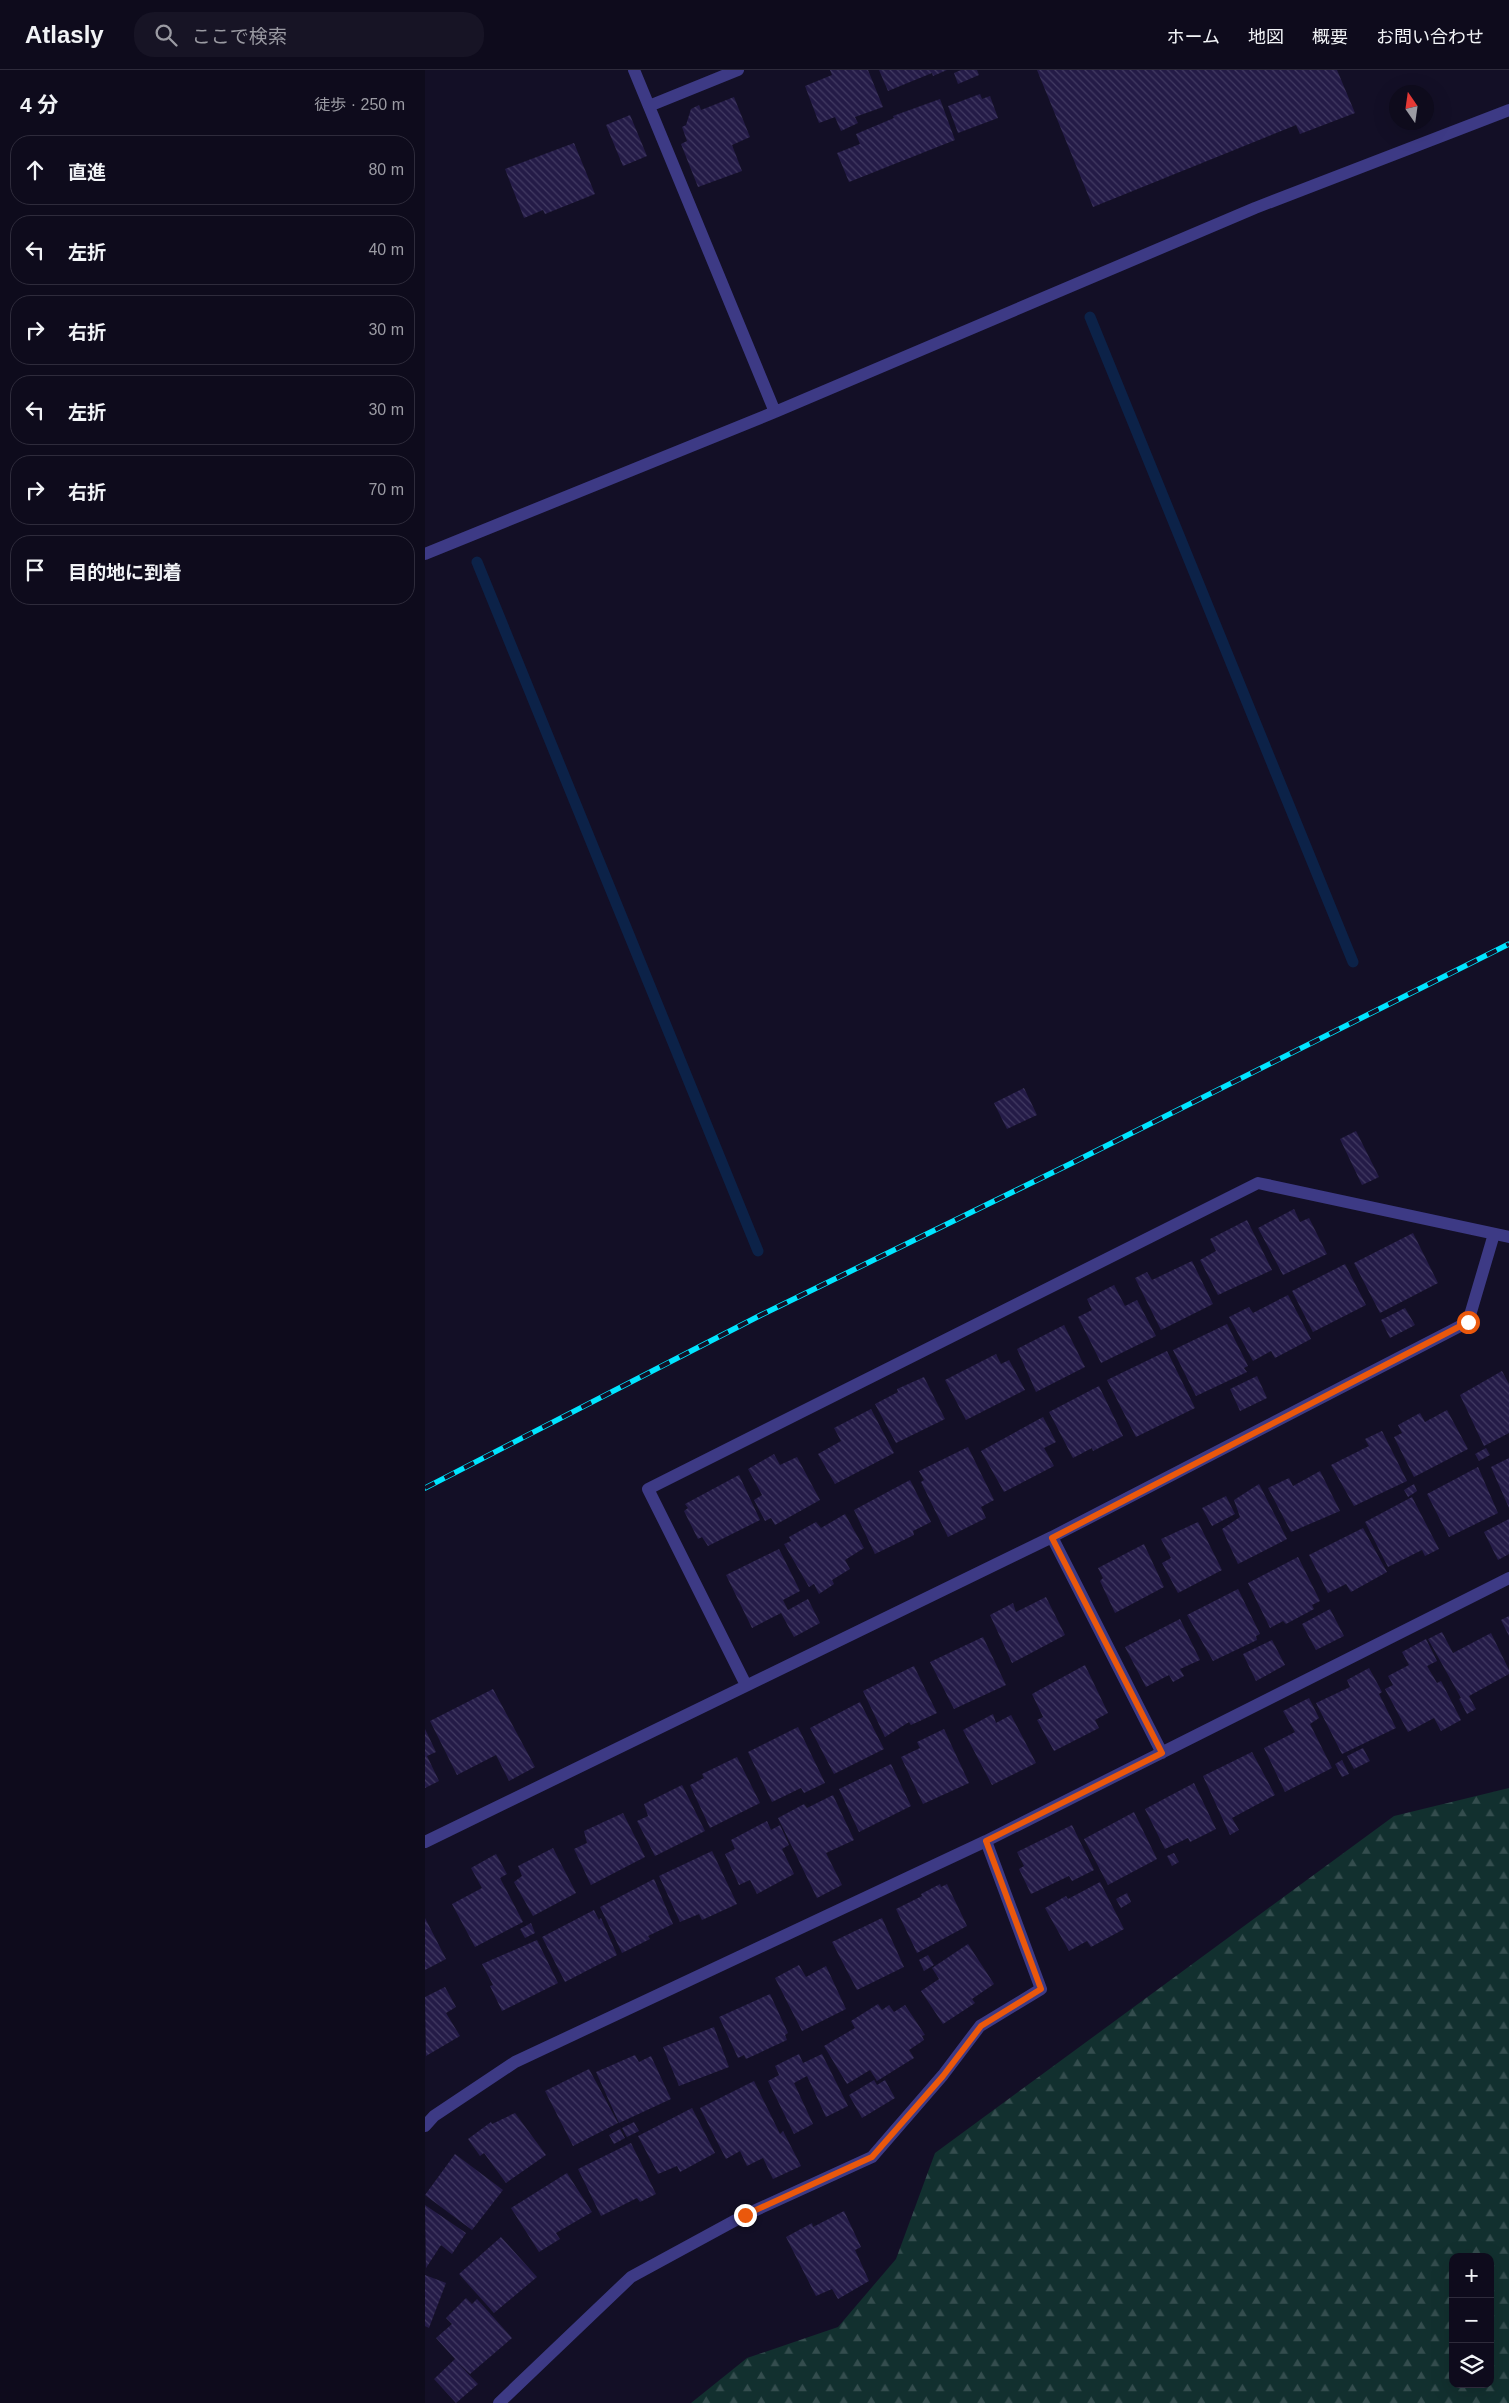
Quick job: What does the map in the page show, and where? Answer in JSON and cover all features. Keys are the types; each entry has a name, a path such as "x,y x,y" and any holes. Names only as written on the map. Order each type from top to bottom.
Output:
{"street":[{"path":"634,70 775,412"},
{"path":"649,106 738,70"},
{"path":"425,554 775,412 1255,208 1509,110"},
{"path":"746,1685 648,1489 1258,1183 1509,1237"},
{"path":"425,1842 1052,1538 1468,1322 1494,1234"},
{"path":"1052,1538 1162,1753"},
{"path":"425,2126 434,2116 515,2062 986,1841 1509,1578"},
{"path":"499,2403 631,2277 745,2215 872,2157 943,2076 981,2026 1041,1989 986,1841"}],"green space":[{"path":"1509,1788 1509,2403 691,2403 747,2358 838,2327 896,2259 935,2153 1394,1816"}],"building":[{"path":"830,70 868,70 883,107 855,117 858,123 841,131 835,117 819,123 805,86 832,75"},
{"path":"879,70 947,70 933,76 932,73 888,91"},
{"path":"961,70 977,70 979,75 958,84 954,73"},
{"path":"1037,70 1337,70 1355,113 1300,134 1296,125 1093,207"},
{"path":"980,94 982,99 990,96 998,118 958,133 948,106"},
{"path":"734,97 750,137 732,145 742,171 698,187 681,144 687,141 682,127 686,125 691,109 699,105 701,110"},
{"path":"940,99 955,140 849,182 837,153 860,144 856,134 894,118 893,116"},
{"path":"630,115 647,156 623,166 606,125"},
{"path":"574,143 595,194 545,214 543,210 524,218 505,169"},
{"path":"1024,1088 1037,1115 1007,1129 994,1103"},
{"path":"1356,1131 1379,1177 1362,1185 1340,1139"},
{"path":"1294,1209 1300,1222 1309,1218 1327,1254 1283,1275 1258,1228"},
{"path":"1247,1220 1272,1270 1218,1295 1200,1260 1216,1251 1210,1239"},
{"path":"1413,1233 1438,1283 1380,1313 1354,1263"},
{"path":"1192,1261 1213,1304 1161,1330 1135,1278 1147,1272 1152,1280"},
{"path":"1345,1264 1366,1305 1313,1332 1292,1291"},
{"path":"1114,1285 1125,1306 1137,1300 1156,1336 1101,1363 1078,1317 1092,1310 1087,1299"},
{"path":"1288,1295 1311,1339 1275,1358 1271,1351 1253,1361 1229,1317 1249,1307 1253,1313"},
{"path":"1405,1308 1415,1325 1390,1338 1381,1320"},
{"path":"1227,1324 1248,1366 1244,1368 1247,1372 1196,1396 1173,1350"},
{"path":"1064,1325 1085,1367 1036,1392 1017,1349"},
{"path":"1167,1351 1195,1408 1136,1437 1107,1380"},
{"path":"996,1354 1001,1364 1009,1360 1025,1390 966,1420 945,1380"},
{"path":"1502,1371 1509,1384 1509,1433 1484,1446 1460,1395"},
{"path":"1257,1376 1267,1398 1240,1411 1230,1389"},
{"path":"924,1377 945,1419 896,1443 875,1404 898,1392 897,1389"},
{"path":"1099,1386 1123,1436 1093,1451 1092,1448 1073,1458 1049,1412"},
{"path":"871,1409 894,1453 835,1484 818,1454 841,1441 834,1428"},
{"path":"1447,1410 1468,1449 1414,1477 1394,1437 1402,1433 1398,1425 1420,1413 1425,1422"},
{"path":"1043,1417 1056,1442 1044,1448 1054,1466 1004,1492 981,1451"},
{"path":"1382,1431 1407,1481 1354,1506 1331,1465 1369,1446 1365,1439"},
{"path":"968,1447 994,1500 981,1507 986,1518 948,1537 921,1482 924,1480 919,1471"},
{"path":"1486,1448 1490,1455 1479,1461 1475,1454"},
{"path":"774,1454 780,1465 797,1457 820,1500 775,1525 771,1518 765,1521 754,1500 762,1495 748,1469"},
{"path":"1509,1458 1509,1508 1491,1467"},
{"path":"1478,1467 1498,1513 1449,1537 1427,1494"},
{"path":"1320,1471 1340,1511 1291,1532 1268,1488 1289,1478 1293,1486"},
{"path":"739,1475 760,1520 708,1546 702,1537 698,1539 684,1511 688,1508 685,1504"},
{"path":"910,1480 931,1522 913,1531 914,1535 875,1554 854,1510"},
{"path":"1259,1484 1287,1539 1238,1564 1222,1529 1240,1517 1234,1500"},
{"path":"1414,1484 1417,1491 1408,1497 1404,1490"},
{"path":"1226,1496 1235,1514 1212,1526 1202,1508"},
{"path":"1412,1497 1439,1549 1425,1556 1422,1550 1388,1567 1365,1522"},
{"path":"845,1514 864,1548 845,1560 850,1569 832,1580 834,1584 819,1594 814,1584 809,1587 784,1544 791,1541 789,1537 816,1522 821,1528"},
{"path":"1509,1519 1509,1554 1498,1560 1484,1532"},
{"path":"1198,1522 1222,1570 1178,1593 1162,1563 1171,1558 1161,1539"},
{"path":"1363,1528 1387,1572 1351,1592 1346,1584 1328,1593 1309,1555"},
{"path":"1144,1544 1164,1587 1115,1613 1100,1581 1103,1578 1098,1568"},
{"path":"779,1549 800,1591 783,1600 788,1610 808,1599 820,1623 794,1637 781,1613 752,1628 726,1575"},
{"path":"1298,1557 1320,1601 1312,1605 1314,1609 1286,1624 1283,1621 1270,1628 1248,1583"},
{"path":"1238,1589 1260,1634 1256,1636 1257,1640 1213,1661 1187,1615"},
{"path":"1046,1597 1065,1635 1012,1663 990,1615 1013,1603 1016,1612"},
{"path":"1330,1609 1344,1636 1316,1650 1302,1624"},
{"path":"1509,1616 1509,1636 1501,1620"},
{"path":"1180,1619 1200,1660 1180,1669 1184,1676 1173,1682 1169,1675 1146,1687 1125,1647"},
{"path":"1442,1632 1453,1653 1491,1633 1509,1670 1509,1674 1469,1696 1476,1709 1467,1714 1459,1699 1461,1698 1428,1639"},
{"path":"983,1637 1006,1685 954,1709 930,1662"},
{"path":"1426,1639 1437,1661 1427,1666 1437,1683 1441,1681 1461,1720 1441,1731 1434,1718 1408,1732 1385,1689 1393,1685 1388,1676 1409,1665 1402,1652"},
{"path":"1272,1640 1285,1665 1256,1681 1243,1654"},
{"path":"1085,1665 1108,1713 1095,1720 1099,1728 1054,1751 1037,1720 1043,1717 1032,1694"},
{"path":"914,1666 937,1713 911,1725 909,1722 885,1737 863,1691"},
{"path":"1369,1668 1382,1692 1379,1694 1396,1728 1342,1754 1316,1703 1350,1687 1347,1680"},
{"path":"493,1689 535,1767 509,1781 496,1755 457,1775 430,1721"},
{"path":"1309,1698 1319,1718 1310,1724 1332,1768 1285,1792 1264,1748 1295,1732 1283,1711"},
{"path":"860,1702 884,1749 834,1774 810,1728"},
{"path":"993,1714 996,1723 1011,1715 1036,1763 992,1785 963,1730"},
{"path":"798,1727 825,1783 804,1793 801,1788 772,1802 748,1752"},
{"path":"425,1729 436,1752 427,1756 439,1781 425,1788"},
{"path":"944,1729 969,1783 923,1804 901,1757 920,1748 917,1742"},
{"path":"1363,1748 1370,1761 1354,1769 1347,1756"},
{"path":"1252,1752 1275,1795 1232,1818 1239,1830 1230,1835 1203,1776"},
{"path":"737,1757 760,1803 710,1828 690,1785 704,1778 702,1774"},
{"path":"1342,1760 1349,1774 1342,1777 1335,1764"},
{"path":"891,1764 911,1806 859,1832 839,1789"},
{"path":"1194,1783 1216,1829 1190,1842 1188,1838 1165,1849 1145,1809"},
{"path":"682,1785 705,1831 655,1856 637,1821 648,1816 644,1804"},
{"path":"833,1795 854,1840 826,1853 842,1885 817,1898 778,1818 804,1804 807,1808"},
{"path":"1134,1812 1157,1859 1108,1885 1084,1839"},
{"path":"623,1813 645,1857 591,1885 574,1849 587,1843 584,1831"},
{"path":"767,1821 771,1830 780,1825 789,1845 782,1849 794,1874 757,1894 750,1880 739,1885 725,1854 735,1849 731,1840"},
{"path":"1072,1825 1094,1870 1072,1881 1069,1876 1031,1894 1019,1869 1024,1866 1017,1852"},
{"path":"553,1848 576,1893 533,1916 514,1882 522,1876 518,1866"},
{"path":"712,1851 737,1904 702,1920 699,1914 680,1922 659,1876"},
{"path":"1174,1853 1179,1862 1172,1866 1167,1856"},
{"path":"496,1854 507,1874 500,1878 523,1922 475,1947 452,1904 482,1888 471,1868"},
{"path":"654,1879 673,1924 648,1936 650,1939 622,1953 600,1907"},
{"path":"1100,1882 1124,1929 1091,1947 1087,1941 1069,1951 1045,1908 1066,1896 1068,1899"},
{"path":"940,1884 941,1887 947,1884 967,1926 917,1953 896,1909 922,1896 921,1894"},
{"path":"1127,1893 1131,1902 1121,1908 1116,1899"},
{"path":"594,1910 599,1920 601,1918 617,1955 565,1982 542,1937"},
{"path":"425,1918 446,1959 425,1970"},
{"path":"882,1918 904,1967 857,1990 832,1942"},
{"path":"531,1923 535,1933 525,1938 520,1929"},
{"path":"537,1940 558,1983 502,2011 490,1986 493,1985 482,1964"},
{"path":"968,1944 994,1984 972,1999 975,2003 943,2024 921,1991 939,1979 932,1968"},
{"path":"928,1955 934,1965 924,1971 919,1960"},
{"path":"799,1965 806,1977 826,1966 846,2009 802,2031 775,1978"},
{"path":"445,1987 456,2007 446,2013 460,2036 426,2056 425,1997"},
{"path":"770,1994 788,2033 785,2035 787,2040 746,2059 744,2055 738,2058 719,2017"},
{"path":"878,2004 882,2010 889,2005 894,2012 905,2005 925,2035 922,2036 924,2040 909,2050 914,2058 877,2081 870,2070 847,2084 824,2046 855,2028 851,2021"},
{"path":"714,2027 729,2067 679,2086 663,2047"},
{"path":"799,2054 803,2063 822,2054 848,2106 826,2117 807,2076 794,2083 813,2124 794,2134 768,2081 779,2075 775,2066"},
{"path":"635,2055 639,2062 651,2056 671,2099 619,2123 596,2072"},
{"path":"589,2069 618,2123 573,2146 545,2091"},
{"path":"874,2080 877,2085 885,2080 895,2098 862,2118 849,2095"},
{"path":"754,2081 780,2134 783,2131 801,2166 773,2179 763,2158 747,2166 740,2151 726,2159 700,2108"},
{"path":"692,2108 715,2153 680,2172 677,2166 658,2174 638,2136"},
{"path":"515,2113 546,2155 506,2183 484,2153 480,2156 468,2139 491,2122 492,2124"},
{"path":"634,2122 639,2131 627,2137 622,2128"},
{"path":"620,2129 625,2138 614,2144 609,2135"},
{"path":"631,2143 656,2194 640,2202 637,2198 601,2216 578,2169"},
{"path":"455,2154 503,2190 472,2230 425,2195"},
{"path":"567,2173 592,2212 556,2233 560,2239 539,2252 511,2208"},
{"path":"425,2205 466,2233 452,2254 441,2245 426,2268"},
{"path":"844,2211 861,2247 855,2250 869,2281 838,2299 832,2289 816,2296 786,2237 812,2223 813,2227"},
{"path":"501,2237 537,2277 494,2313 459,2274"},
{"path":"425,2275 446,2283 429,2328 425,2326"},
{"path":"466,2298 472,2304 477,2299 512,2338 470,2374 456,2361 478,2384 456,2403 434,2379 455,2359 436,2338 452,2324 446,2318"}],"waterway":[{"path":"1090,317 1353,962"},
{"path":"477,562 758,1251"}],"railway":[{"path":"425,1488 761,1315 1070,1164 1509,944"}],"route":[{"path":"745,2215 872,2157 943,2076 981,2026 1041,1989 986,1841 1162,1753 1052,1538 1468,1322"}]}
